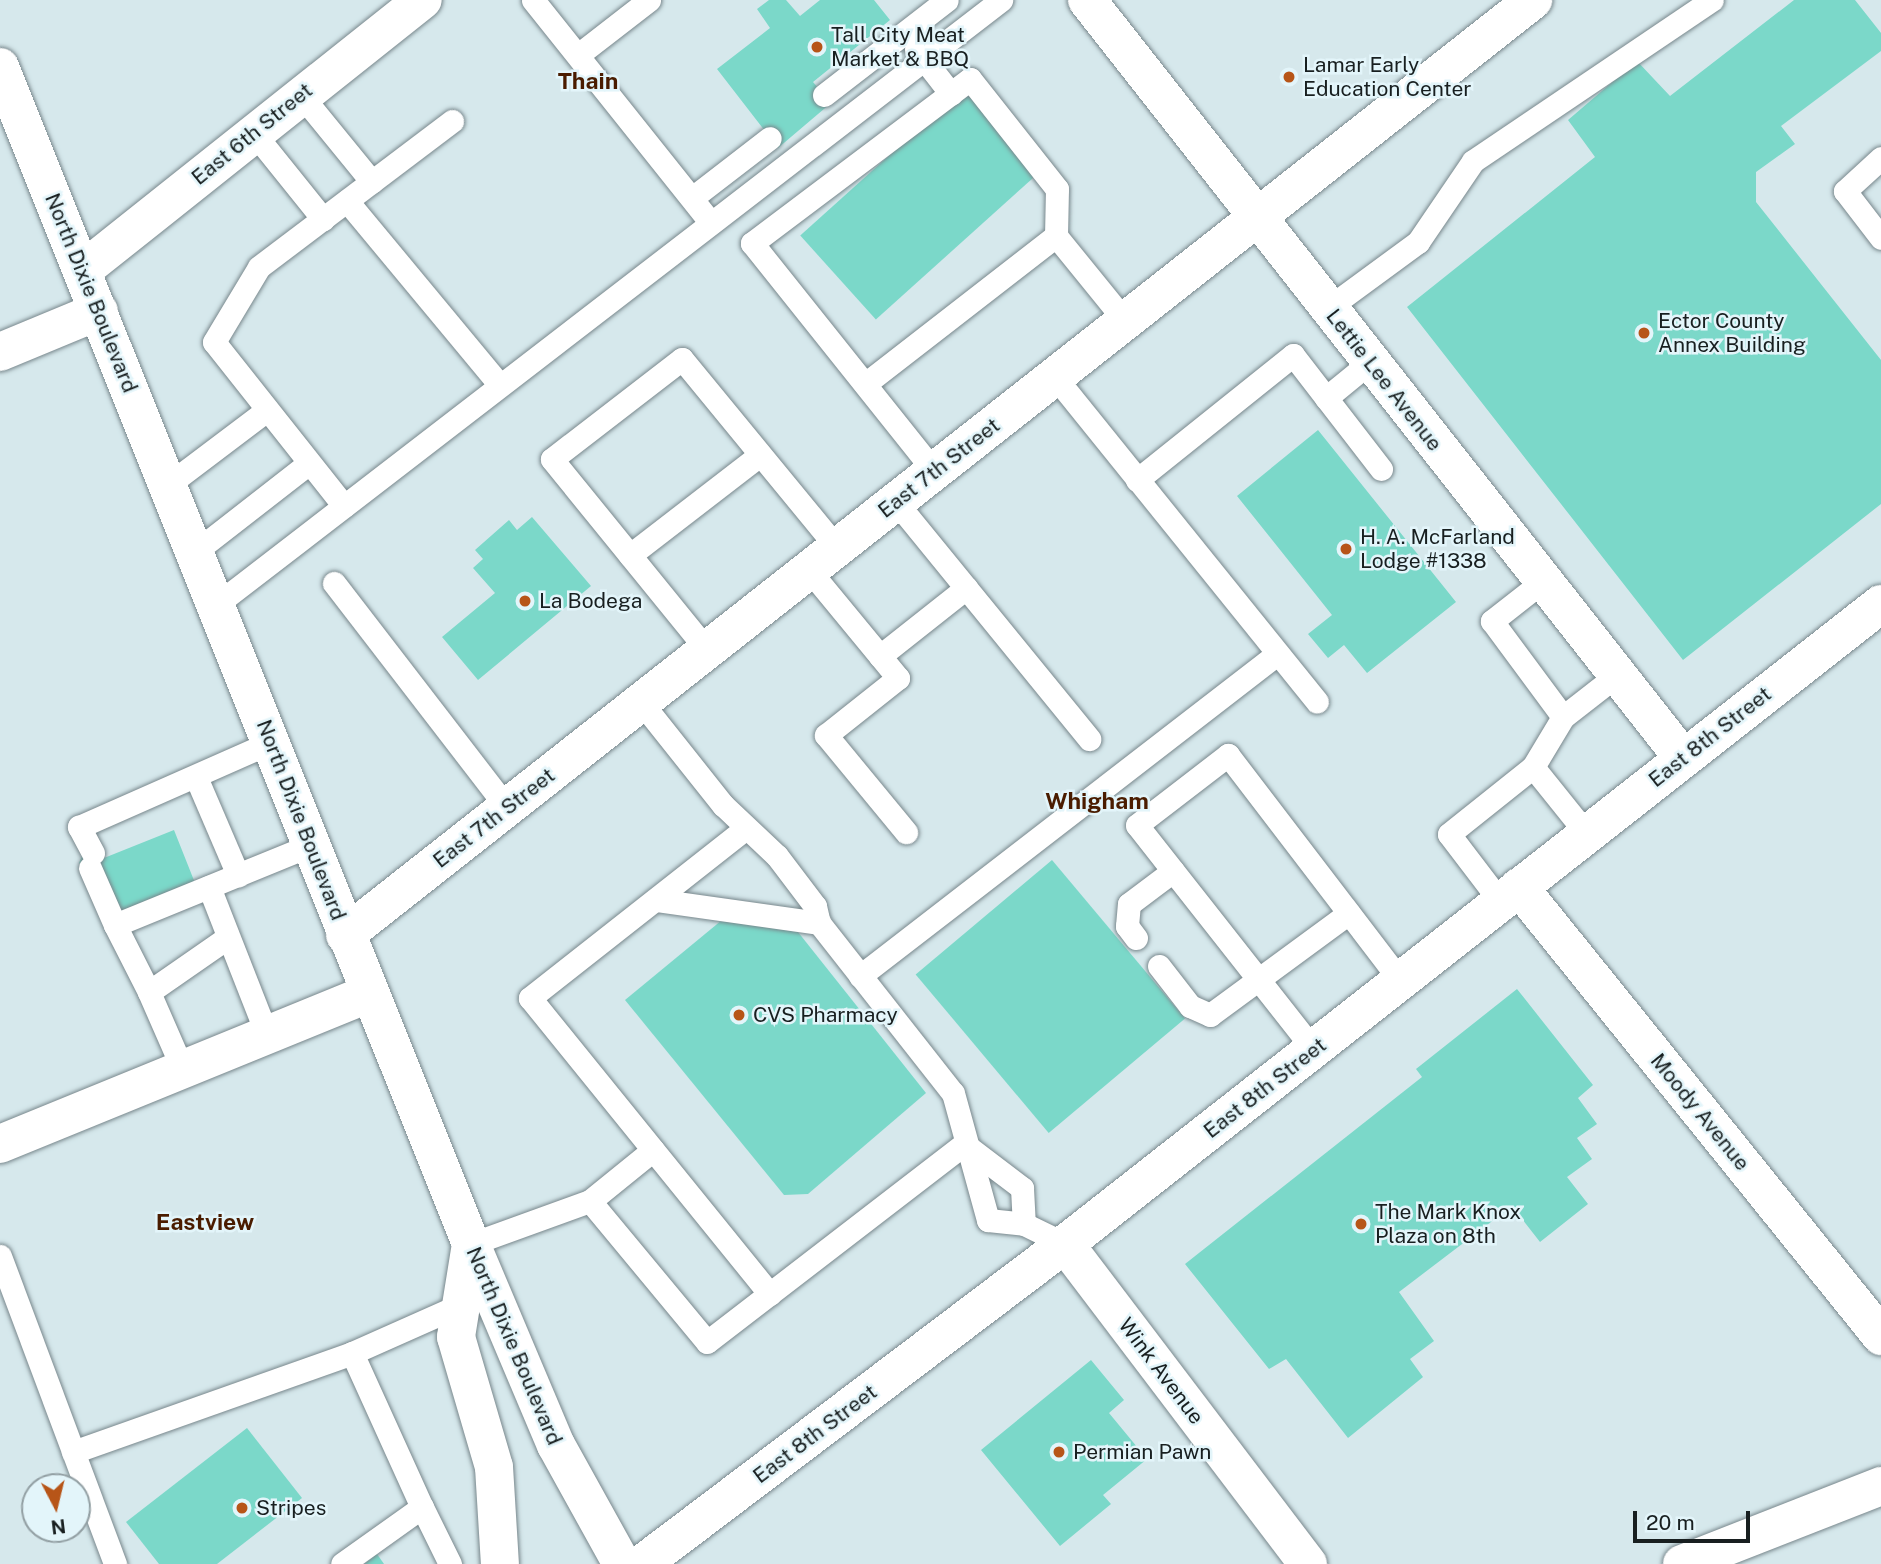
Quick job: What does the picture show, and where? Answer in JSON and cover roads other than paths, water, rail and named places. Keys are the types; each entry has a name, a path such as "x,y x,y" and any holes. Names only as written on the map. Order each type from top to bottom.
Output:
{"street":[{"name":"East 6th Street","path":"83,270 253,132 423,0"},
{"name":"Lettie Lee Avenue","path":"1087,0 1683,758"},
{"name":"East 7th Street","path":"345,935 1533,0"},
{"name":"North Dixie Boulevard","path":"0,67 217,604 367,994 556,1445 622,1564"},
{"path":"0,352 100,311"},
{"name":"East 8th Street","path":"642,1564 1065,1244 1881,604"},
{"name":"Moody Avenue","path":"1509,894 1881,1336"},
{"path":"0,1144 367,994"},
{"path":"471,1244 458,1306 456,1337 494,1466 500,1564"},
{"name":"Wink Avenue","path":"1065,1244 1308,1564"},
{"path":"1682,1564 1881,1486"}],"lane":[{"path":"533,0 711,223"},
{"path":"578,55 649,0"},
{"path":"853,114 828,92 947,0"},
{"path":"1328,309 1418,242 1473,161 1712,0"},
{"path":"217,604 995,2"},
{"path":"904,33 951,94"},
{"path":"934,471 752,243 970,79 1057,189 1056,236 1125,321"},
{"path":"301,95 372,183"},
{"path":"344,506 214,342 259,267 452,121"},
{"path":"253,132 323,219"},
{"path":"692,198 766,141 782,168"},
{"path":"1881,158 1845,191 1881,237"},
{"path":"347,201 500,385"},
{"path":"865,384 1056,236"},
{"path":"1137,480 1293,355 1381,469"},
{"path":"707,650 552,459 682,359 760,455 880,656 898,678 826,736 906,832"},
{"path":"1326,398 1370,362"},
{"path":"1055,377 1317,702"},
{"path":"169,484 267,410"},
{"path":"629,555 760,455"},
{"path":"196,551 309,463"},
{"path":"896,502 1090,739"},
{"path":"1543,581 1492,621 1563,716"},
{"path":"334,583 507,808"},
{"path":"880,656 966,588"},
{"path":"860,976 1277,654"},
{"path":"1509,894 1449,834 1533,767 1563,716 1617,675"},
{"path":"641,702 815,905 819,923 953,1093 964,1144 988,1220 1024,1224 1065,1244"},
{"path":"183,1070 149,992 115,925 79,827 272,743"},
{"path":"1314,1050 1137,825 1227,755 1401,981"},
{"path":"1533,767 1586,833"},
{"path":"196,777 238,875"},
{"path":"747,828 530,998 770,1294"},
{"path":"115,925 311,845"},
{"path":"1136,938 1127,926 1129,904 1174,871"},
{"path":"209,887 267,1035"},
{"path":"656,900 819,923"},
{"path":"1159,966 1190,1006 1210,1015 1260,981 1349,913"},
{"path":"149,992 228,937"},
{"path":"964,1144 1022,1188 1024,1224"},
{"path":"590,1201 706,1342 964,1144"},
{"path":"471,1244 590,1201 653,1150"},
{"path":"0,1256 115,1564"},
{"path":"73,1452 352,1353 458,1306"},
{"path":"352,1353 450,1564"},
{"path":"349,1562 422,1507"}],"place":[{"name":"Tall City Meat Market & BBQ","path":"817,47"},
{"name":"Lamar Early Education Center","path":"1289,77"},
{"name":"Ector County Annex Building","path":"1644,333"},
{"name":"H. A. McFarland Lodge #1338","path":"1346,549"},
{"name":"La Bodega","path":"525,601"},
{"name":"CVS Pharmacy","path":"739,1015"},
{"name":"The Mark Knox Plaza on 8th","path":"1361,1224"},
{"name":"Permian Pawn","path":"1059,1452"},
{"name":"Stripes","path":"242,1508"}],"district":[{"name":"Thain","path":"588,81"},
{"name":"Whigham","path":"1097,801"},
{"name":"Eastview","path":"205,1222"}]}
